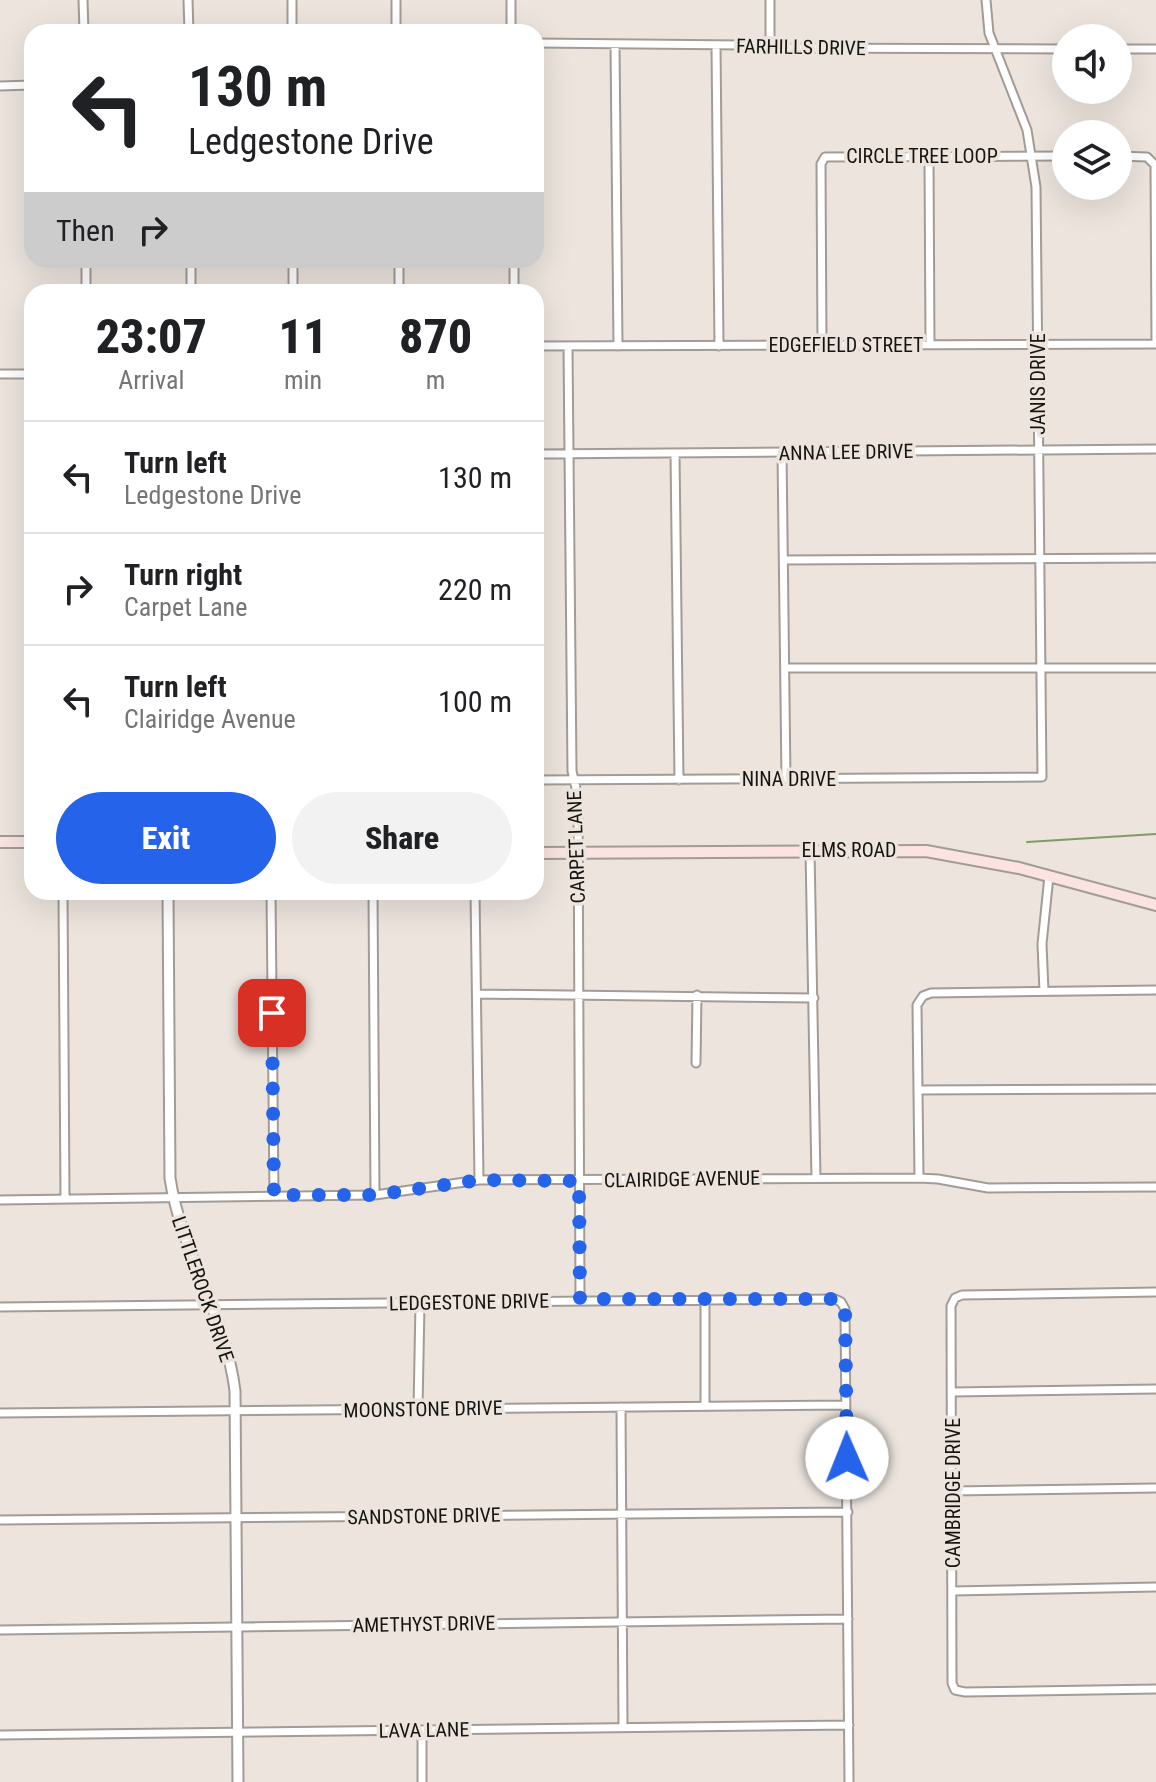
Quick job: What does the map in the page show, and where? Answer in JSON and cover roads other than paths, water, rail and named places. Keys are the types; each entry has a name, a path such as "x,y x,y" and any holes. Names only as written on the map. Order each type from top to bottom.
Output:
{"main road":[{"path":"0,842 24,842"},
{"name":"ELMS ROAD","path":"544,853 926,851 1019,868 1156,905"}],"street":[{"path":"83,0 84,24"},
{"path":"188,0 189,24"},
{"path":"292,0 292,24"},
{"path":"396,0 396,24"},
{"path":"511,0 511,24"},
{"path":"770,0 770,48"},
{"name":"JANIS DRIVE","path":"986,0 993,48 1024,119 1033,156 1036,187 1042,777"},
{"name":"FARHILLS DRIVE","path":"544,43 1052,49"},
{"path":"615,44 618,346"},
{"path":"716,45 719,346"},
{"path":"1132,49 1156,49"},
{"path":"0,86 24,85"},
{"name":"CIRCLE TREE LOOP","path":"822,346 822,160 829,155 1052,156"},
{"path":"1132,156 1147,157 1155,165 1156,343"},
{"path":"929,157 930,345"},
{"name":"EDGEFIELD STREET","path":"544,346 1156,343"},
{"name":"CARPET LANE","path":"568,347 574,780 578,797 579,853 580,1299"},
{"path":"0,374 24,374"},
{"name":"ANNA LEE DRIVE","path":"544,454 1156,449"},
{"path":"675,453 679,780"},
{"path":"782,453 786,779"},
{"path":"784,560 1156,558"},
{"path":"785,668 1156,668"},
{"name":"NINA DRIVE","path":"544,780 1042,777"},
{"path":"810,850 816,1178"},
{"path":"1044,991 1042,944 1049,876"},
{"path":"0,1200 65,1198 63,900"},
{"name":"LITTLEROCK DRIVE","path":"168,900 168,1158 173,1197 187,1245 212,1305 230,1360 235,1411 238,1782"},
{"path":"271,900 274,1195"},
{"path":"373,900 375,1195"},
{"path":"475,900 479,1180"},
{"path":"919,1178 917,1005 923,996 931,993 1156,990"},
{"path":"477,994 814,998"},
{"path":"696,1063 697,995"},
{"path":"918,1090 1156,1089"},
{"name":"CLAIRIDGE AVENUE","path":"65,1198 375,1195 479,1180 919,1178 988,1188 1156,1187"},
{"name":"CAMBRIDGE DRIVE","path":"1156,1292 962,1295 955,1298 951,1306 952,1683 955,1690 1156,1689"},
{"name":"LEDGESTONE DRIVE","path":"0,1307 420,1304 580,1299 835,1299 841,1302 845,1309 849,1782"},
{"path":"705,1299 705,1406"},
{"path":"418,1409 420,1304"},
{"path":"953,1392 1156,1389"},
{"name":"MOONSTONE DRIVE","path":"0,1413 845,1405"},
{"path":"621,1407 623,1727"},
{"path":"953,1491 1156,1488"},
{"name":"SANDSTONE DRIVE","path":"0,1520 848,1512"},
{"path":"952,1591 1156,1587"},
{"name":"AMETHYST DRIVE","path":"0,1630 848,1619"},
{"name":"LAVA LANE","path":"0,1735 849,1725"},
{"path":"422,1730 422,1782"}],"waterway":[{"path":"1027,842 1156,834"}]}
